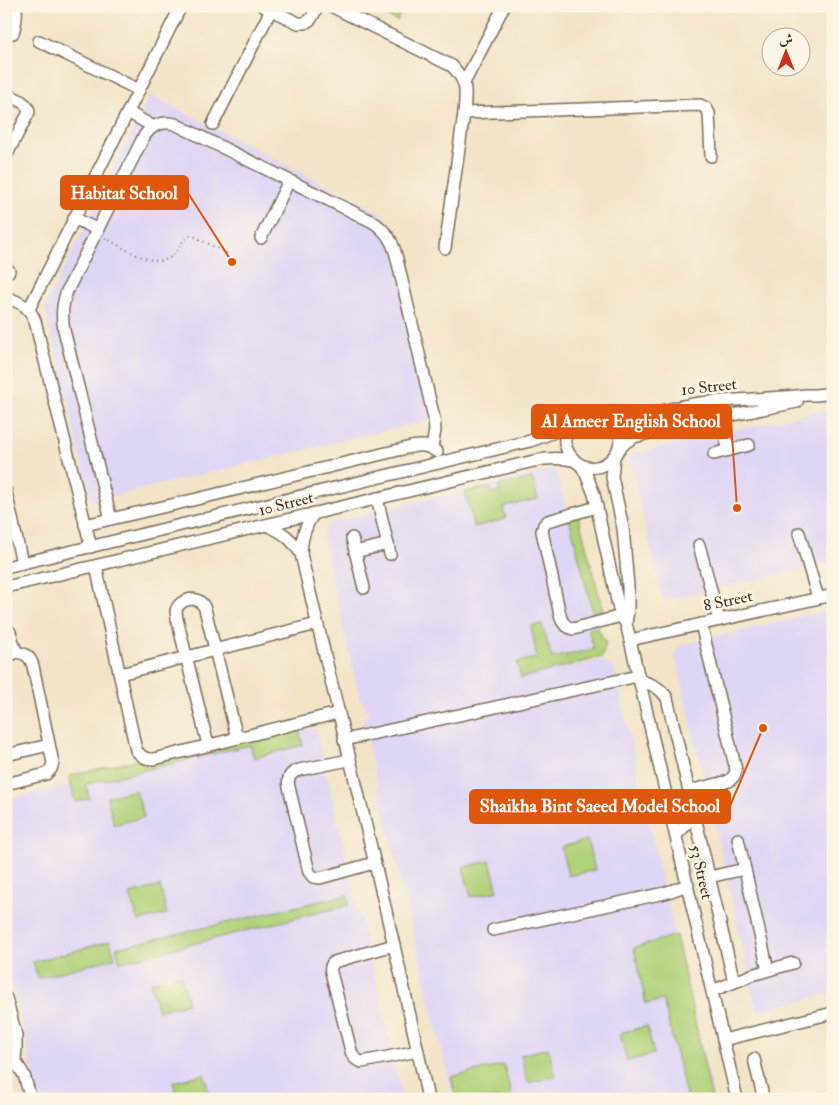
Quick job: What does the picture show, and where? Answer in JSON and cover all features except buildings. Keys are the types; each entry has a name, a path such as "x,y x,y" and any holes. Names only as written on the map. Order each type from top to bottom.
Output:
{"street":[{"path":"13,33 17,15 16,6"},
{"path":"29,309 181,6"},
{"path":"213,124 267,8 298,23 305,23 311,20 318,6"},
{"path":"330,6 452,66 460,74 466,93 444,248"},
{"path":"464,83 504,6"},
{"path":"39,42 139,90"},
{"path":"6,94 27,105 29,108 28,116 7,151"},
{"path":"464,113 700,105 706,108 709,113 711,156"},
{"path":"128,112 152,126"},
{"path":"111,519 62,320 62,310 64,300 143,138 152,126 160,123 175,124 382,228 393,245 396,255 434,418 435,430 432,448"},
{"path":"261,238 289,181"},
{"path":"74,218 97,231"},
{"path":"6,297 29,309 35,321 90,547"},
{"name":"10 Street","path":"607,416 636,416 688,405 833,392"},
{"name":"10 Street","path":"616,453 626,442 634,437 684,424 802,401 816,395"},
{"path":"722,402 726,404 727,408 727,413 722,417 730,450"},
{"path":"589,412 607,416 619,430 620,440 616,453 607,463 599,467 590,467 577,462 568,453 565,444 568,427 573,420 589,412"},
{"name":"10 Street","path":"6,567 530,441 568,427"},
{"path":"714,454 749,445"},
{"path":"85,525 410,447 425,446 432,448 448,460"},
{"name":"53 Street","path":"616,453 612,467 612,477 623,528 628,586 628,612 624,619"},
{"name":"10 Street","path":"6,587 534,461 554,458 577,462"},
{"name":"53 Street","path":"577,462 591,483 618,605 630,640 737,1099"},
{"path":"6,492 12,545 22,563"},
{"path":"356,552 389,549 377,498"},
{"path":"597,507 548,521 544,525 542,531 560,615 562,622 567,627 573,629 624,619"},
{"path":"314,513 303,532 301,554 394,945 428,1099"},
{"path":"266,525 287,535 301,554"},
{"path":"799,533 818,598"},
{"path":"352,538 364,588"},
{"path":"699,545 719,620"},
{"path":"96,566 136,750 146,759 152,760 338,713"},
{"name":"8 Street","path":"630,640 833,595"},
{"path":"208,745 176,611 180,604 187,599 196,600 203,605 237,738"},
{"path":"120,674 317,624"},
{"path":"689,791 729,780 734,776 736,770 701,624"},
{"path":"6,629 10,632 14,646 10,654"},
{"path":"6,784 46,774 51,770 53,763 31,660 22,653 10,654"},
{"path":"344,740 638,678 659,688 667,698 734,982"},
{"path":"6,755 49,745"},
{"path":"349,760 299,770 289,776 289,787 309,872 313,876 320,878 374,864"},
{"path":"676,835 694,813"},
{"path":"738,838 768,970"},
{"path":"709,877 745,869"},
{"path":"492,930 665,893 688,885"},
{"path":"394,945 334,962 331,968 351,1051 357,1060 362,1062 418,1051"},
{"path":"712,990 752,975 793,963"},
{"path":"6,998 16,1035 16,1047 10,1062 24,1076 31,1099"},
{"path":"723,1040 833,1013"},
{"path":"754,1059 762,1092 759,1099"}],"path":[{"path":"97,231 147,260 167,260 175,254 186,238 190,236 228,254"}],"shaded area":[{"path":"150,95 385,216 437,418 91,501 45,307"},
{"path":"823,410 833,448 833,562 663,601 629,455"},
{"path":"556,469 597,627 606,644 602,657 547,672 600,660 614,667 714,1099 454,1099 362,721 370,713 360,699 322,535 329,523"},
{"path":"833,609 833,993 757,1011 675,654 681,645"},
{"path":"301,728 316,729 403,1099 39,1099 6,958 6,800"}],"green space":[{"path":"367,6 404,6 397,21"},
{"path":"532,478 538,499 503,507 506,519 474,527 465,492 490,487 492,494 500,492 498,486"},
{"path":"578,515 603,610 593,613 569,518"},
{"path":"542,624 552,658 594,649 588,629 597,627 606,644 602,657 521,678 517,662 537,658 531,626"},
{"path":"297,721 303,745 254,758 250,745 86,784 89,798 75,802 69,776"},
{"path":"136,790 144,817 114,825 107,797"},
{"path":"587,840 595,870 568,876 561,847"},
{"path":"490,861 498,891 471,897 463,867"},
{"path":"160,886 167,914 138,921 130,894"},
{"path":"347,895 349,905 120,962 116,948"},
{"path":"676,935 712,1099 687,1099 663,1000 646,1004 634,948"},
{"path":"110,941 115,958 38,978 33,962"},
{"path":"181,975 188,1003 158,1011 150,983"},
{"path":"647,1026 654,1054 627,1061 620,1033"},
{"path":"548,1048 556,1076 528,1083 521,1055"},
{"path":"504,1065 512,1099 456,1099 451,1077"},
{"path":"204,1074 211,1099 178,1099 173,1082"}],"place":[{"name":"Habitat School","path":"232,262"},
{"name":"Al Ameer English School","path":"737,508"},
{"name":"Shaikha Bint Saeed Model School","path":"763,728"}]}
